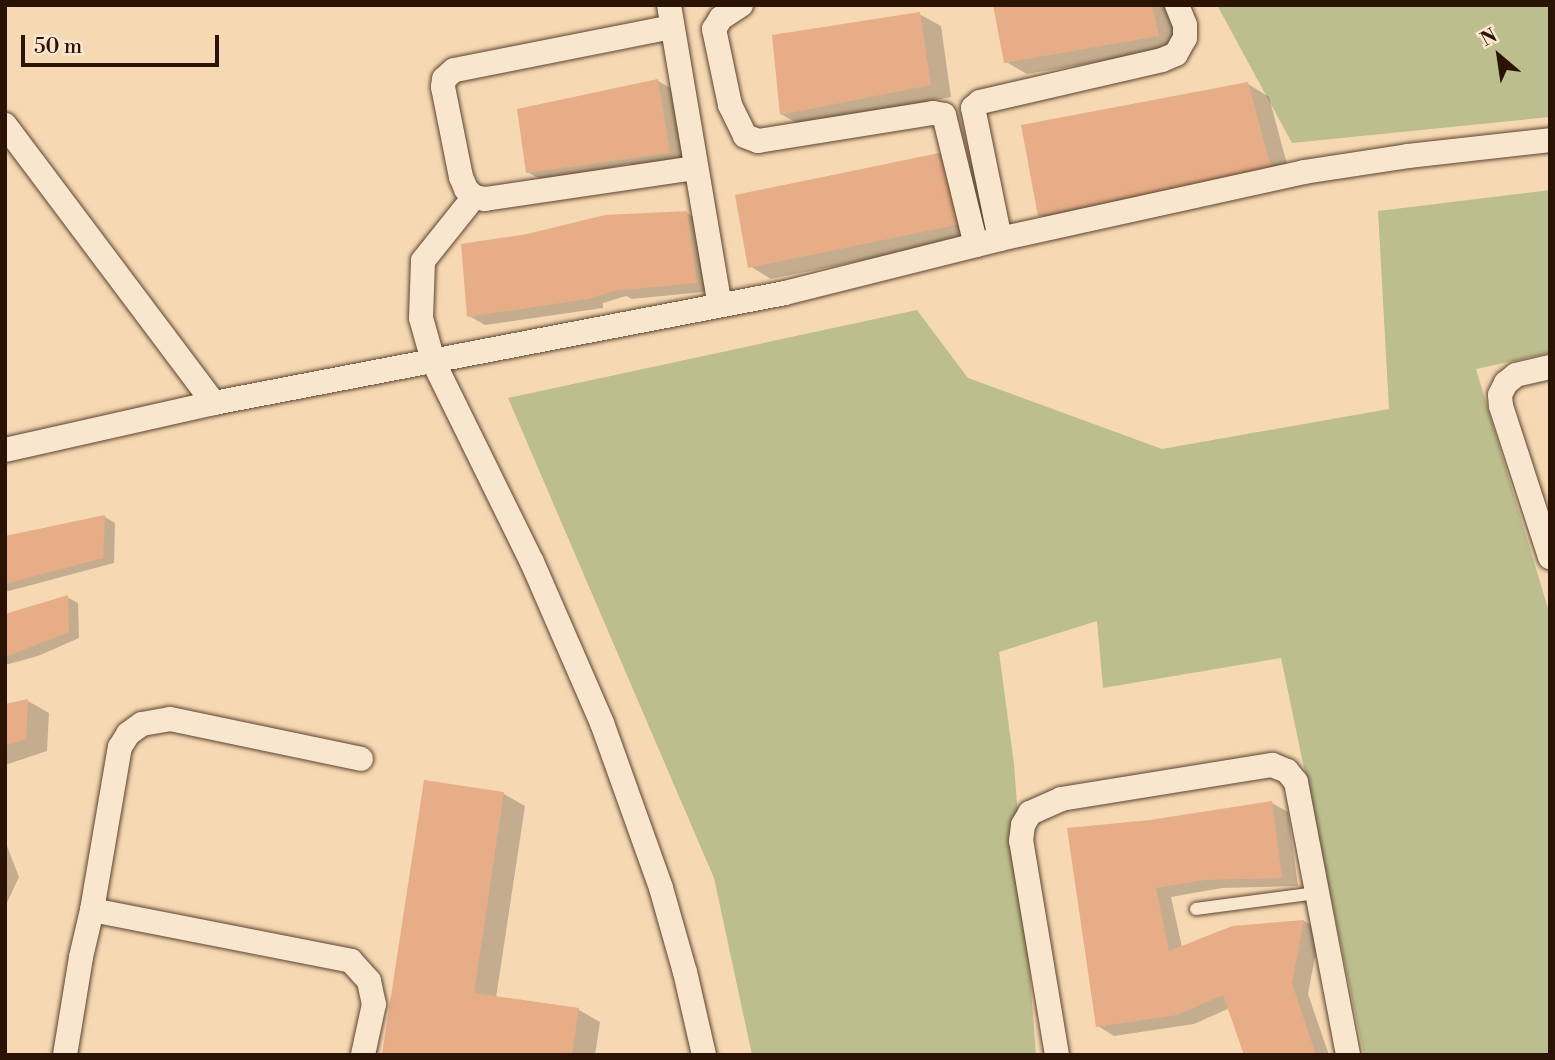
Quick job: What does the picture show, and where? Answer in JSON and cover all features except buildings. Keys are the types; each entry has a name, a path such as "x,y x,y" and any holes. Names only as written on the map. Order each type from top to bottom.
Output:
{"street":[{"path":"741,5 721,18 714,29 730,104 746,136 758,141 933,113 944,115 988,242"},
{"path":"988,242 973,108 980,102 1162,61 1176,54 1185,38 1185,25 1177,5"},
{"path":"696,168 485,199 474,197 461,177 443,88 444,79 454,70 671,16 720,304"},
{"path":"5,125 214,402"},
{"path":"5,450 214,402 785,293 988,242 1304,172 1408,156 1550,140"},
{"path":"474,197 423,261 421,318 433,361 532,562 602,723 661,888 685,972 704,1055"},
{"path":"1550,368 1516,374 1506,383 1500,395 1500,407 1550,557"},
{"path":"65,1055 80,957 92,910 120,747 128,734 142,724 170,719 361,759"},
{"path":"1057,1055 1021,841 1023,825 1030,813 1061,799 1272,765 1287,771 1296,782 1348,1055"},
{"path":"92,910 351,961 369,981 374,1004 363,1055"}],"lane":[{"path":"1196,909 1316,893"}],"green space":[{"path":"1217,5 1550,5 1550,117 1292,143"},
{"path":"1550,190 1550,353 1476,369 1550,615 1550,1055 1364,1055 1281,658 1103,688 1097,621 999,652 1014,764 1036,1055 752,1055 714,878 508,398 917,310 968,378 1162,449 1389,409 1378,211"}]}
